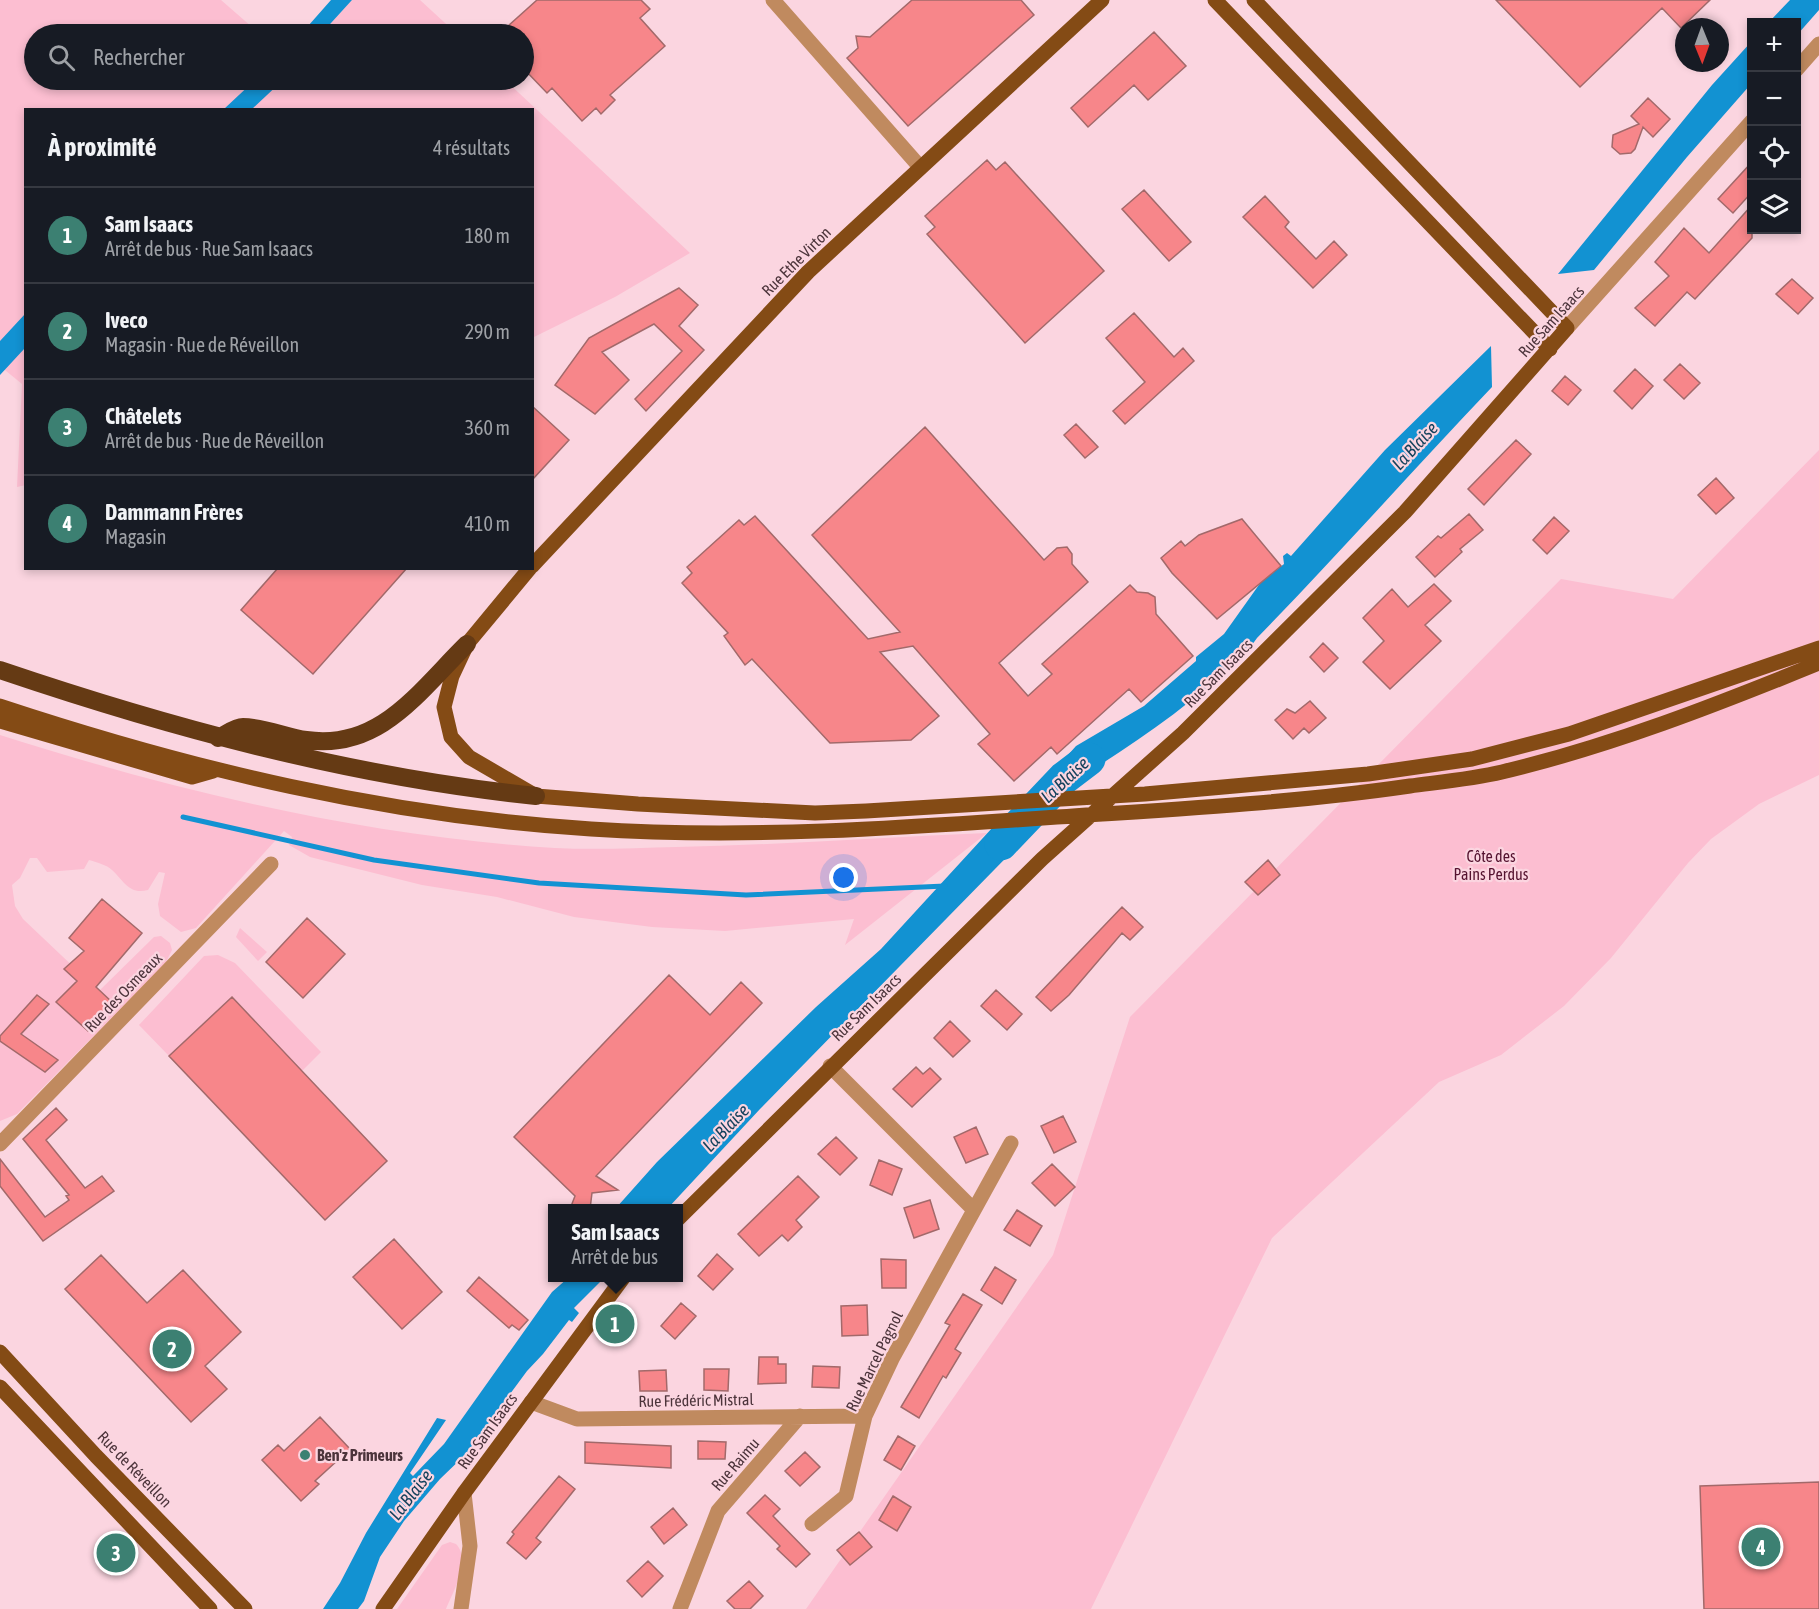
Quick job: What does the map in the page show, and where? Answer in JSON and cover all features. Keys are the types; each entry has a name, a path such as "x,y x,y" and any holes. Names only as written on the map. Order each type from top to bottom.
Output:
{"highway":[{"path":"218,738 242,727 308,740 344,740 366,734 394,716 467,644"},
{"path":"0,670 117,710 218,738 407,777 481,790 536,796"}],"main road":[{"path":"1215,0 1550,349"},
{"path":"1254,0 1568,328"},
{"name":"Rue Ethe Virton","path":"534,564 808,272 1102,1"},
{"name":"Rue Sam Isaacs","path":"683,1215 830,1066 1042,859 1183,732 1397,520 1568,328"},
{"name":"Rue Ethe Virton","path":"529,570 467,644 445,697 445,717 451,737 469,757 536,796"},
{"path":"536,796 814,813 1207,789 1368,774 1472,759 1569,734 1819,648"},
{"path":"0,706 95,737 213,771 311,792 487,820 684,833 849,828 1185,809 1344,796 1496,773 1585,751 1819,663"},
{"path":"0,721 192,777 213,771"},
{"name":"Rue Sam Isaacs","path":"383,1609 464,1493 620,1282"},
{"name":"Rue de Réveillon","path":"0,1352 245,1609"},
{"path":"0,1387 210,1609"}],"street":[{"path":"773,0 920,167"},
{"path":"1801,65 1819,44"},
{"name":"Rue Sam Isaacs","path":"1568,328 1748,126"},
{"name":"Rue des Osmeaux","path":"0,1144 271,864"},
{"path":"830,1066 974,1210"},
{"name":"Rue Marcel Pagnol","path":"812,1524 846,1496 865,1416 892,1359 1011,1143"},
{"name":"Rue Frédéric Mistral","path":"531,1402 577,1419 865,1416"},
{"name":"Rue Raimu","path":"680,1609 718,1510 800,1416"},
{"path":"461,1609 470,1546 464,1493"}],"green space":[{"path":"0,0 221,0 249,24 24,24 24,90 516,90 690,253 615,297 534,337 534,108 24,108 24,485 17,487 22,384 0,366"},
{"path":"352,0 420,0 446,24 330,24"},
{"name":"Côte des Pains Perdus","path":"1819,450 1819,775 1759,804 1711,839 1688,863 1611,958 1564,1006 1501,1055 1439,1082 1272,1238 1091,1609 806,1609 1053,1255 1130,1017 1561,579 1673,599"},
{"path":"0,735 136,775 274,809 415,834 485,842 555,848 616,849 754,845 987,833 845,945 854,919 725,931 652,927 574,917 497,897 422,885 310,857 289,845 292,837 284,831 196,928 181,932 160,916 158,904 165,873 159,872 148,890 136,891 127,886 110,868 89,860 84,869 47,872 37,858 30,858 20,878 12,885 15,906 23,919 99,991 154,937 161,936 170,943 172,950 166,962 17,1114 0,1121"},
{"path":"240,928 267,952 258,961 236,937"},
{"path":"218,955 235,963 321,1052 302,1071 232,997 169,1056 139,1025 204,956"},
{"path":"450,1542 456,1544 460,1551 462,1567 446,1609 397,1609 442,1545"}],"water":[{"path":"331,0 352,0 330,24 310,24"},
{"path":"1790,0 1819,0 1819,10 1801,30 1801,18 1773,18"},
{"path":"1747,46 1747,89 1594,270 1558,274 1712,85 1724,72 1729,72 1729,66"},
{"path":"244,90 272,90 253,108 225,108"},
{"path":"24,315 24,349 0,375 0,341"},
{"path":"1491,346 1492,387 1249,649 1239,653 1239,657 1180,709 1073,782 1069,788 1037,790 1076,746 1144,706 1224,634 1261,582 1284,564 1283,556 1287,553 1291,556 1385,450"},
{"path":"1038,825 760,1109 672,1204 620,1204 657,1162 816,1007 881,949 993,827"},
{"path":"563,1282 600,1282 574,1308 579,1313 572,1322 569,1320 527,1371 466,1454 440,1479 404,1521 380,1557 364,1601 358,1609 323,1609 340,1583 366,1533 437,1418 446,1420 410,1473 413,1476 444,1444 552,1292"}],"building":[{"path":"537,0 641,0 650,9 640,18 665,46 610,95 615,100 601,114 596,108 582,121 552,88 547,93 534,79 534,24 510,24"},
{"path":"912,0 1021,0 1034,15 908,126 847,58 858,48 856,36 870,37"},
{"path":"1496,0 1710,0 1691,18 1675,18 1675,22 1662,8 1580,87"},
{"path":"1154,32 1186,66 1148,100 1134,85 1088,127 1071,108"},
{"path":"1648,98 1670,119 1653,137 1643,127 1635,149 1631,153 1620,154 1612,147 1613,135 1639,124 1631,116"},
{"path":"987,160 996,170 1005,162 1104,271 1025,343 927,234 935,227 925,216"},
{"path":"1747,167 1747,198 1733,213 1718,199"},
{"path":"1144,190 1191,242 1169,261 1122,209"},
{"path":"1265,196 1289,222 1285,227 1316,259 1334,241 1347,255 1313,288 1243,217"},
{"path":"1747,211 1747,234 1752,234 1752,238 1695,299 1687,292 1655,326 1635,308 1669,276 1655,262 1684,228 1709,253"},
{"path":"1792,279 1813,298 1798,314 1776,294"},
{"path":"679,288 698,305 679,326 704,350 646,411 635,399 682,351 654,324 602,352 629,380 595,414 555,385 589,338"},
{"path":"1134,313 1174,357 1183,348 1194,361 1125,424 1113,411 1145,382 1106,338"},
{"path":"1680,364 1700,383 1684,399 1664,380"},
{"path":"1635,369 1653,386 1632,409 1614,391"},
{"path":"1565,376 1581,390 1568,405 1552,391"},
{"path":"534,408 569,440 534,478"},
{"path":"1076,424 1098,447 1085,458 1064,435"},
{"path":"925,427 1044,560 1057,548 1067,547 1072,554 1072,564 1088,582 999,663 1028,696 1052,674 1042,664 1130,585 1137,592 1148,593 1155,597 1156,614 1193,656 1141,702 1129,689 1057,754 1051,747 1014,781 978,744 990,734 913,646 880,652 939,716 911,740 830,743 752,659 745,665 724,636 728,633 682,583 692,573 687,567 739,520 744,525 755,516 868,639 900,632 812,535"},
{"path":"1516,440 1531,454 1484,505 1468,489"},
{"path":"1716,478 1734,498 1716,514 1698,495"},
{"path":"1469,514 1483,530 1460,549 1462,552 1435,577 1416,557 1438,536 1441,538"},
{"path":"1554,517 1569,531 1547,554 1533,540"},
{"path":"1242,519 1281,566 1217,619 1172,573 1161,558 1181,541 1185,546 1199,535"},
{"path":"276,570 405,570 313,674 241,610"},
{"path":"1434,584 1451,601 1425,625 1441,641 1390,689 1363,662 1384,641 1363,618 1392,589 1408,607"},
{"path":"1323,643 1338,658 1324,672 1310,657"},
{"path":"1310,701 1326,718 1309,733 1304,728 1293,739 1275,720 1287,709 1295,713"},
{"path":"1268,860 1280,875 1258,895 1245,882"},
{"path":"102,899 142,933 96,987 114,1004 88,1031 56,1002 77,981 64,969 84,951 69,938"},
{"path":"1122,907 1143,927 1130,940 1122,933 1069,995 1051,1011 1036,997"},
{"path":"307,918 345,954 303,998 266,962"},
{"path":"669,975 710,1015 741,982 762,1003 596,1176 618,1190 592,1193 591,1204 572,1204 575,1196 514,1137"},
{"path":"996,990 1022,1014 1007,1030 981,1006"},
{"path":"37,995 49,1004 21,1034 58,1060 45,1072 0,1041 0,1036"},
{"path":"232,997 387,1161 325,1220 169,1056"},
{"path":"950,1021 970,1041 953,1057 934,1038"},
{"path":"916,1067 923,1074 930,1068 941,1079 912,1107 893,1089"},
{"path":"56,1108 67,1120 46,1140 85,1188 102,1176 114,1191 43,1241 0,1186 0,1159 45,1217 69,1200 66,1196 69,1195 23,1139"},
{"path":"1063,1116 1076,1142 1054,1153 1041,1126"},
{"path":"976,1127 988,1154 966,1163 954,1137"},
{"path":"836,1137 857,1158 840,1175 818,1154"},
{"path":"879,1160 902,1169 892,1195 870,1185"},
{"path":"1052,1164 1075,1187 1055,1206 1032,1183"},
{"path":"798,1176 819,1197 796,1220 802,1227 788,1241 782,1235 759,1256 738,1234"},
{"path":"930,1200 939,1229 914,1238 904,1208"},
{"path":"1017,1210 1042,1226 1030,1246 1004,1230"},
{"path":"394,1239 442,1292 402,1329 353,1277"},
{"path":"717,1254 733,1269 713,1290 698,1276"},
{"path":"101,1255 147,1303 183,1270 241,1332 205,1366 227,1389 191,1422 65,1289"},
{"path":"881,1259 906,1260 906,1288 882,1288"},
{"path":"995,1267 1016,1280 1002,1304 981,1290"},
{"path":"479,1277 528,1320 519,1330 512,1325 509,1328 467,1291"},
{"path":"963,1294 982,1305 955,1349 961,1353 946,1378 943,1376 919,1418 901,1407 950,1325 945,1323"},
{"path":"681,1303 696,1316 675,1339 661,1326"},
{"path":"867,1305 868,1335 842,1336 841,1306"},
{"path":"759,1357 778,1357 778,1364 786,1364 786,1383 758,1384"},
{"path":"813,1366 840,1367 839,1388 812,1387"},
{"path":"704,1369 729,1369 728,1391 704,1390"},
{"path":"666,1370 667,1391 640,1391 639,1371"},
{"name":"Ben'z Primeurs","path":"320,1417 350,1449 315,1481 319,1484 301,1501 262,1460 278,1445 284,1451"},
{"path":"898,1436 915,1446 901,1470 884,1460"},
{"path":"698,1441 726,1442 725,1459 698,1459"},
{"path":"585,1442 671,1446 671,1468 585,1463"},
{"path":"805,1452 820,1467 800,1486 785,1471"},
{"path":"559,1476 575,1489 536,1538 541,1542 526,1559 507,1543 514,1534 512,1532"},
{"path":"1819,1482 1819,1609 1704,1609 1700,1486"},
{"path":"765,1495 780,1509 773,1516 810,1554 796,1567 777,1549 780,1546 747,1513"},
{"path":"893,1496 911,1507 897,1531 879,1520"},
{"path":"673,1508 687,1525 664,1544 651,1527"},
{"path":"859,1532 872,1547 850,1565 837,1550"},
{"path":"648,1561 663,1576 642,1597 627,1581"},
{"path":"749,1581 763,1596 750,1609 735,1609 727,1601"}],"waterway":[{"name":"La Blaise","path":"1001,844 1064,778 1089,759"},
{"path":"183,817 374,860 539,883 746,895 945,886"}],"place":[{"name":"Sam Isaacs","path":"615,1324"},
{"name":"Iveco","path":"172,1349"},
{"name":"Ben'z Primeurs","path":"305,1455"},
{"name":"Dammann Frères","path":"1761,1547"},
{"name":"Châtelets","path":"116,1553"}]}
